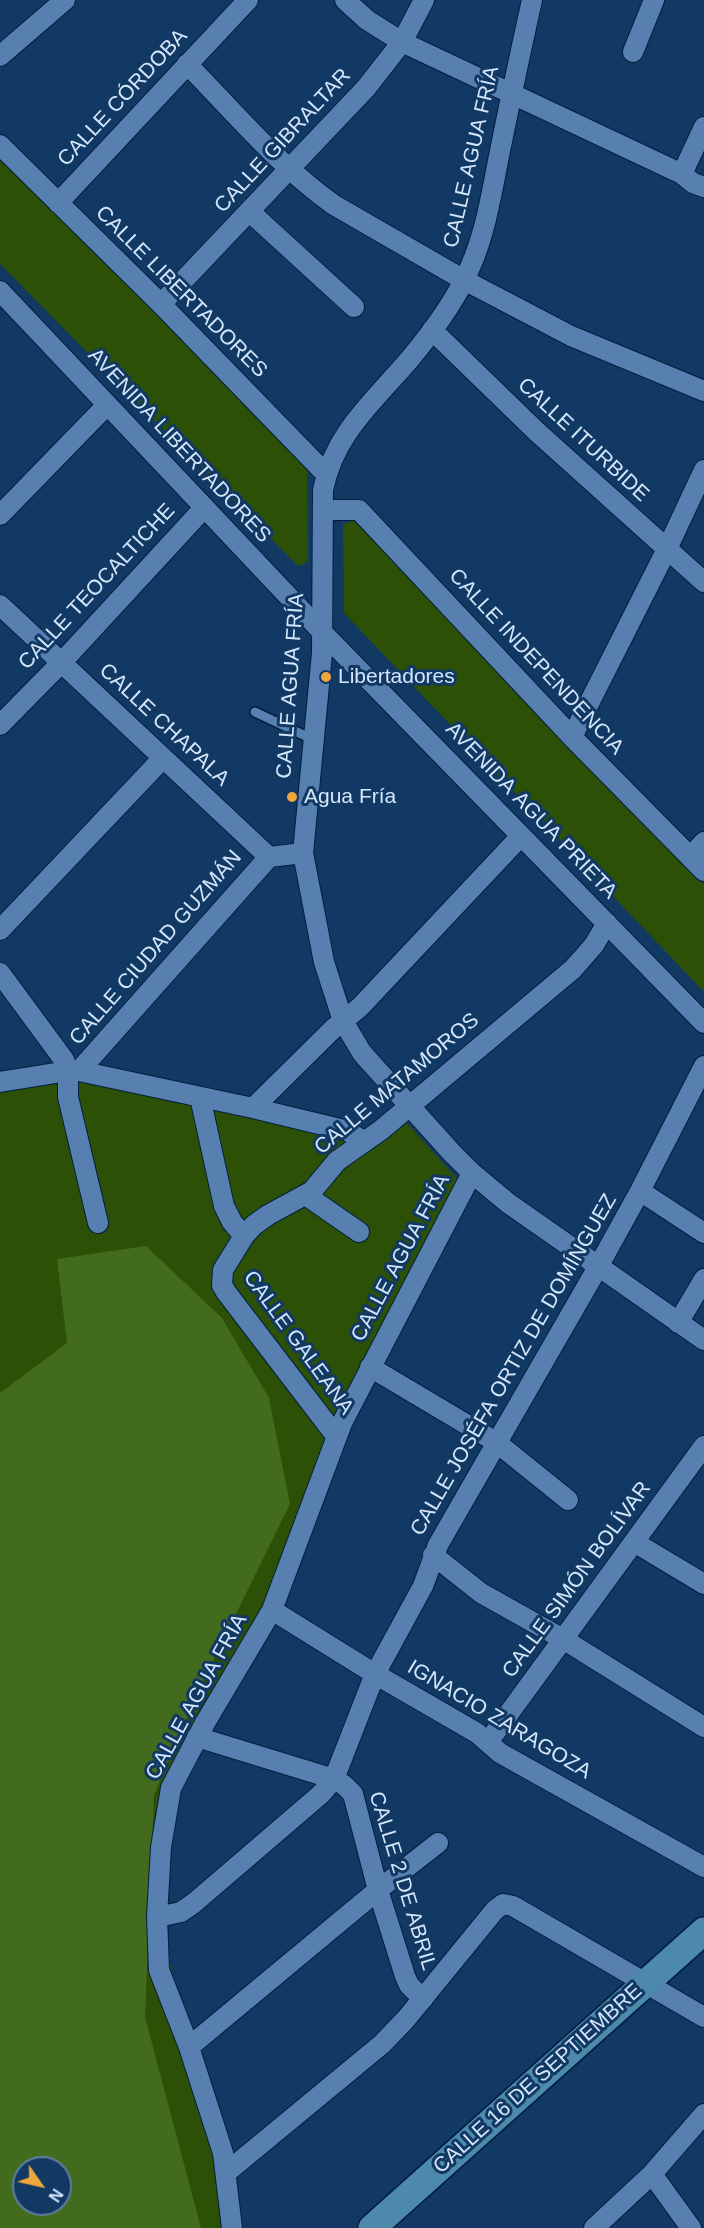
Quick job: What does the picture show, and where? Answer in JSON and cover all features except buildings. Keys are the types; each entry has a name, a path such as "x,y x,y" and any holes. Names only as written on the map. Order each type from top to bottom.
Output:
{"street":[{"path":"0,56 65,0"},
{"name":"CALLE CÓRDOBA","path":"58,203 248,0"},
{"path":"345,0 367,20 402,42 682,174 688,180 704,187"},
{"name":"CALLE GIBRALTAR","path":"161,304 366,88 402,42 424,0"},
{"name":"CALLE AGUA FRÍA","path":"232,2228 227,2172 219,2142 189,2047 159,1970 157,1917 161,1846 169,1795 197,1737 272,1610 336,1436 472,1173 408,1106 362,1053 343,1021 324,962 303,854 323,633 323,490 333,455 350,429 432,330 464,280 484,229 532,0"},
{"path":"633,52 654,0"},
{"path":"187,64 289,169 334,205 464,280 589,344 704,391"},
{"path":"682,174 704,127"},
{"name":"CALLE LIBERTADORES","path":"0,146 161,304 326,474"},
{"path":"250,212 354,307"},
{"name":"AVENIDA LIBERTADORES","path":"2,299 107,405 323,633"},
{"name":"CALLE ITURBIDE","path":"432,330 536,430 704,582"},
{"path":"0,515 107,405"},
{"path":"572,736 667,549 704,470"},
{"name":"CALLE TEOCALTICHE","path":"0,725 62,662 204,508"},
{"name":"CALLE INDEPENDENCIA","path":"323,510 359,510 704,872"},
{"name":"CALLE CHAPALA","path":"0,605 268,857"},
{"name":"AVENIDA AGUA PRIETA","path":"323,633 704,1023"},
{"path":"0,930 163,758"},
{"path":"253,1108 360,1007 521,836"},
{"path":"690,857 704,842"},
{"path":"268,857 303,854"},
{"name":"CALLE CIUDAD GUZMÁN","path":"0,1082 74,1071 268,857"},
{"name":"CALLE MATAMOROS","path":"222,1278 226,1263 244,1236 261,1219 307,1196 331,1167 573,969 585,957 607,923"},
{"path":"0,973 74,1071 253,1108 348,1131 364,1142"},
{"name":"CALLE JOSÉFA ORTIZ DE DOMÍNGUEZ","path":"157,1917 181,1912 194,1903 321,1794 334,1779 375,1674 423,1586 433,1555 598,1267 704,1066"},
{"path":"74,1071 68,1097 98,1223"},
{"path":"200,1097 224,1206 232,1222 244,1236"},
{"path":"472,1173 508,1203 704,1340"},
{"path":"640,1191 704,1233"},
{"path":"307,1196 359,1232"},
{"name":"CALLE GALEANA","path":"222,1278 226,1292 336,1436"},
{"path":"678,1323 704,1279"},
{"name":"CALLE GALEANA","path":"370,1367 496,1442 568,1500"},
{"name":"CALLE SIMÓN BOLÍVAR","path":"488,1742 704,1446"},
{"path":"634,1542 704,1584"},
{"path":"433,1555 481,1593 563,1639 704,1727"},
{"name":"IGNACIO ZARAGOZA","path":"272,1610 375,1674 477,1733 500,1753 704,1867"},
{"name":"CALLE 2 DE ABRIL","path":"197,1737 334,1779 352,1794 378,1890 405,1976 409,1985 423,1999"},
{"path":"189,2047 438,1843"},
{"path":"227,2172 381,2044 423,1999 495,1910 503,1904 513,1906 704,2017"},
{"name":"CALLE 16 DE SEPTIEMBRE","path":"372,2228 704,1931"},
{"path":"594,2228 652,2174 704,2114"},
{"path":"652,2174 691,2228"}],"lane":[{"path":"255,712 314,740"}],"green space":[{"path":"0,156 307,466 308,562 298,566 0,264"},
{"path":"355,520 704,885 704,992 344,613 343,524"},
{"path":"80,1073 360,1130 397,1112 462,1184 334,1448 280,1590 164,1809 163,1915 176,2002 243,2228 0,2228 0,1087"},
{"path":"146,1246 222,1318 269,1398 290,1504 201,1685 154,1795 145,2017 201,2228 0,2228 0,1393 67,1343 57,1259"}],"place":[{"name":"Libertadores","path":"326,677"},
{"name":"Agua Fría","path":"292,797"}]}
